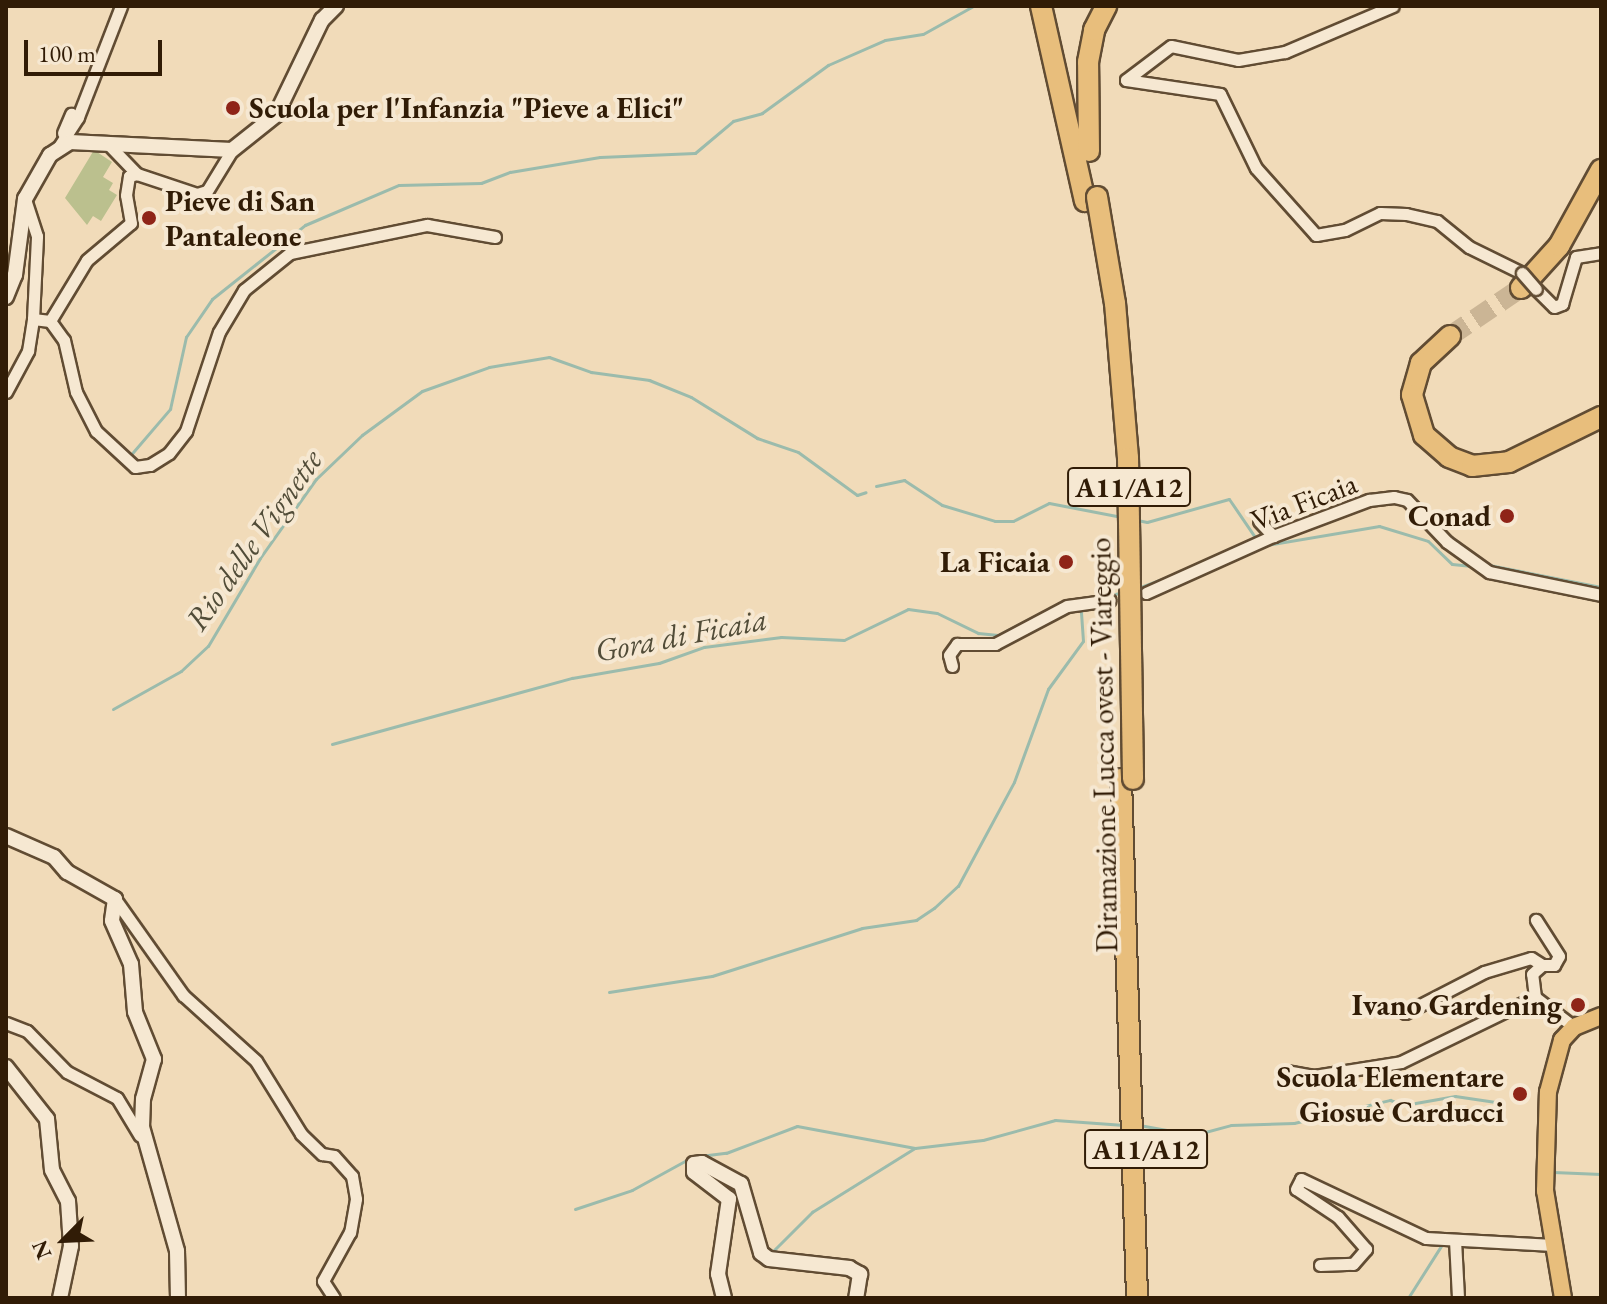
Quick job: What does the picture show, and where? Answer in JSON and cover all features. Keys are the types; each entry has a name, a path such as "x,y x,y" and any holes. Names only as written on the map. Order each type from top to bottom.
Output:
{"highway":[{"name":"Diramazione Lucca ovest - Viareggio","path":"1041,6 1089,151 1091,199"},
{"name":"Diramazione Lucca ovest - Viareggio","path":"1053,6 1068,90 1115,303 1128,458 1127,779 1136,1273 1145,1295"},
{"path":"1089,151 1088,62 1094,30 1106,6"},
{"path":"1526,283 1559,246 1601,170"},
{"path":"1450,336 1421,363 1412,395 1419,426 1442,453 1472,466 1504,463 1595,422"},
{"name":"Diramazione Lucca ovest - Viareggio","path":"1131,1008 1145,1295"}],"main road":[{"path":"1563,1298 1545,1191 1548,1092 1552,1064 1574,1027 1601,1016"}],"street":[{"path":"6,297 15,275 25,199 39,170 58,149 78,117 121,6"},
{"path":"108,144 137,174 197,194 207,191 232,150 276,115 322,20 336,6"},
{"path":"1393,6 1285,52 1238,60 1171,46 1126,80 1220,94 1256,168 1316,235 1345,230 1380,213 1406,214 1437,221 1469,247 1526,283 1554,307 1562,304 1576,257 1601,253"},
{"path":"58,149 71,114"},
{"path":"58,149 70,142 232,150"},
{"path":"50,321 87,260 131,223 126,195 129,176 137,174"},
{"path":"6,392 28,351 33,319 37,236 25,199"},
{"path":"33,319 50,321 64,340 76,392 96,431 135,467 150,465 169,453 186,431 219,332 244,290 290,253 427,225 495,237"},
{"name":"Via Ficaia","path":"1146,593 1263,540 1369,500 1394,497 1407,500 1447,542 1479,565 1538,585 1601,595"},
{"path":"1259,521 1263,540"},
{"path":"952,666 949,655 957,644 995,644 1067,606 1110,600"},
{"path":"6,836 54,857 67,872 115,899 183,995 256,1061 301,1134 352,1176 356,1199 350,1232 323,1281 334,1298"},
{"path":"115,899 112,921 131,964 135,1012 154,1059 143,1099 147,1151"},
{"path":"1405,1013 1484,972 1531,958 1542,965 1554,965 1559,956 1536,920"},
{"path":"1542,965 1532,974 1535,997 1574,1027"},
{"path":"1286,1071 1314,1076 1401,1062 1535,997"},
{"path":"6,1023 27,1031 67,1072 117,1098 147,1151 164,1192 177,1251 178,1298"},
{"path":"6,1067 47,1119 52,1170 68,1201 71,1246 60,1298"},
{"path":"724,1298 718,1274 729,1199 694,1172 694,1164 702,1163 741,1184 761,1253 769,1259 849,1268 860,1274 856,1298"},
{"path":"1320,1265 1353,1264 1366,1249 1338,1217 1296,1189 1301,1179 1407,1232 1455,1240 1553,1245"},
{"path":"1455,1240 1458,1298"}],"green space":[{"path":"94,150 112,162 103,177 113,183 109,190 117,195 101,221 93,216 87,225 65,198"}],"waterway":[{"path":"128,458 170,409 186,337 212,299 305,225 399,185 481,183 510,172 600,157 695,153 733,121 762,113 828,65 885,40 923,34 973,6"},
{"name":"Rio delle Vignette","path":"113,709 181,671 208,646 260,558 316,479 362,435 422,391 489,367 549,357 591,372 649,380 691,397 757,438 798,452 857,495 866,492"},
{"name":"Rio delle Vignette","path":"876,486 904,480 942,505 995,521 1013,521 1049,503 1122,517"},
{"name":"Rio delle Vignette","path":"1137,520 1147,522 1229,499 1257,540"},
{"path":"1261,546 1379,526 1428,541 1452,564 1472,566"},
{"path":"1484,564 1601,587"},
{"name":"Gora di Ficaia","path":"1138,588 1183,571"},
{"name":"Gora di Ficaia","path":"1107,596 1123,592"},
{"name":"Gora di Ficaia","path":"332,744 572,678 659,663 704,647 781,637 844,640 908,609 937,613 978,633 998,635 1045,611"},
{"path":"609,992 712,976 862,928 916,920 934,908 958,886 1014,782 1048,689 1083,641 1081,612"},
{"path":"1139,1125 1194,1135 1231,1125 1294,1123 1390,1100 1404,1105 1455,1096 1496,1102"},
{"path":"575,1209 632,1190 692,1157 726,1153 797,1126 915,1148 983,1140 1055,1120 1124,1125"},
{"path":"772,1252 812,1212 915,1148"},
{"path":"1553,1172 1601,1174"},
{"path":"1408,1298 1441,1246"}],"tunnel":[{"path":"1450,336 1521,288"}],"place":[{"name":"Scuola per l'Infanzia \"Pieve a Elici\"","path":"233,108"},
{"name":"Pieve di San Pantaleone","path":"149,218"},
{"name":"Conad","path":"1507,516"},
{"name":"La Ficaia","path":"1066,562"},
{"name":"Ivano Gardening","path":"1578,1005"},
{"name":"Scuola Elementare Giosuè Carducci","path":"1520,1094"}]}
